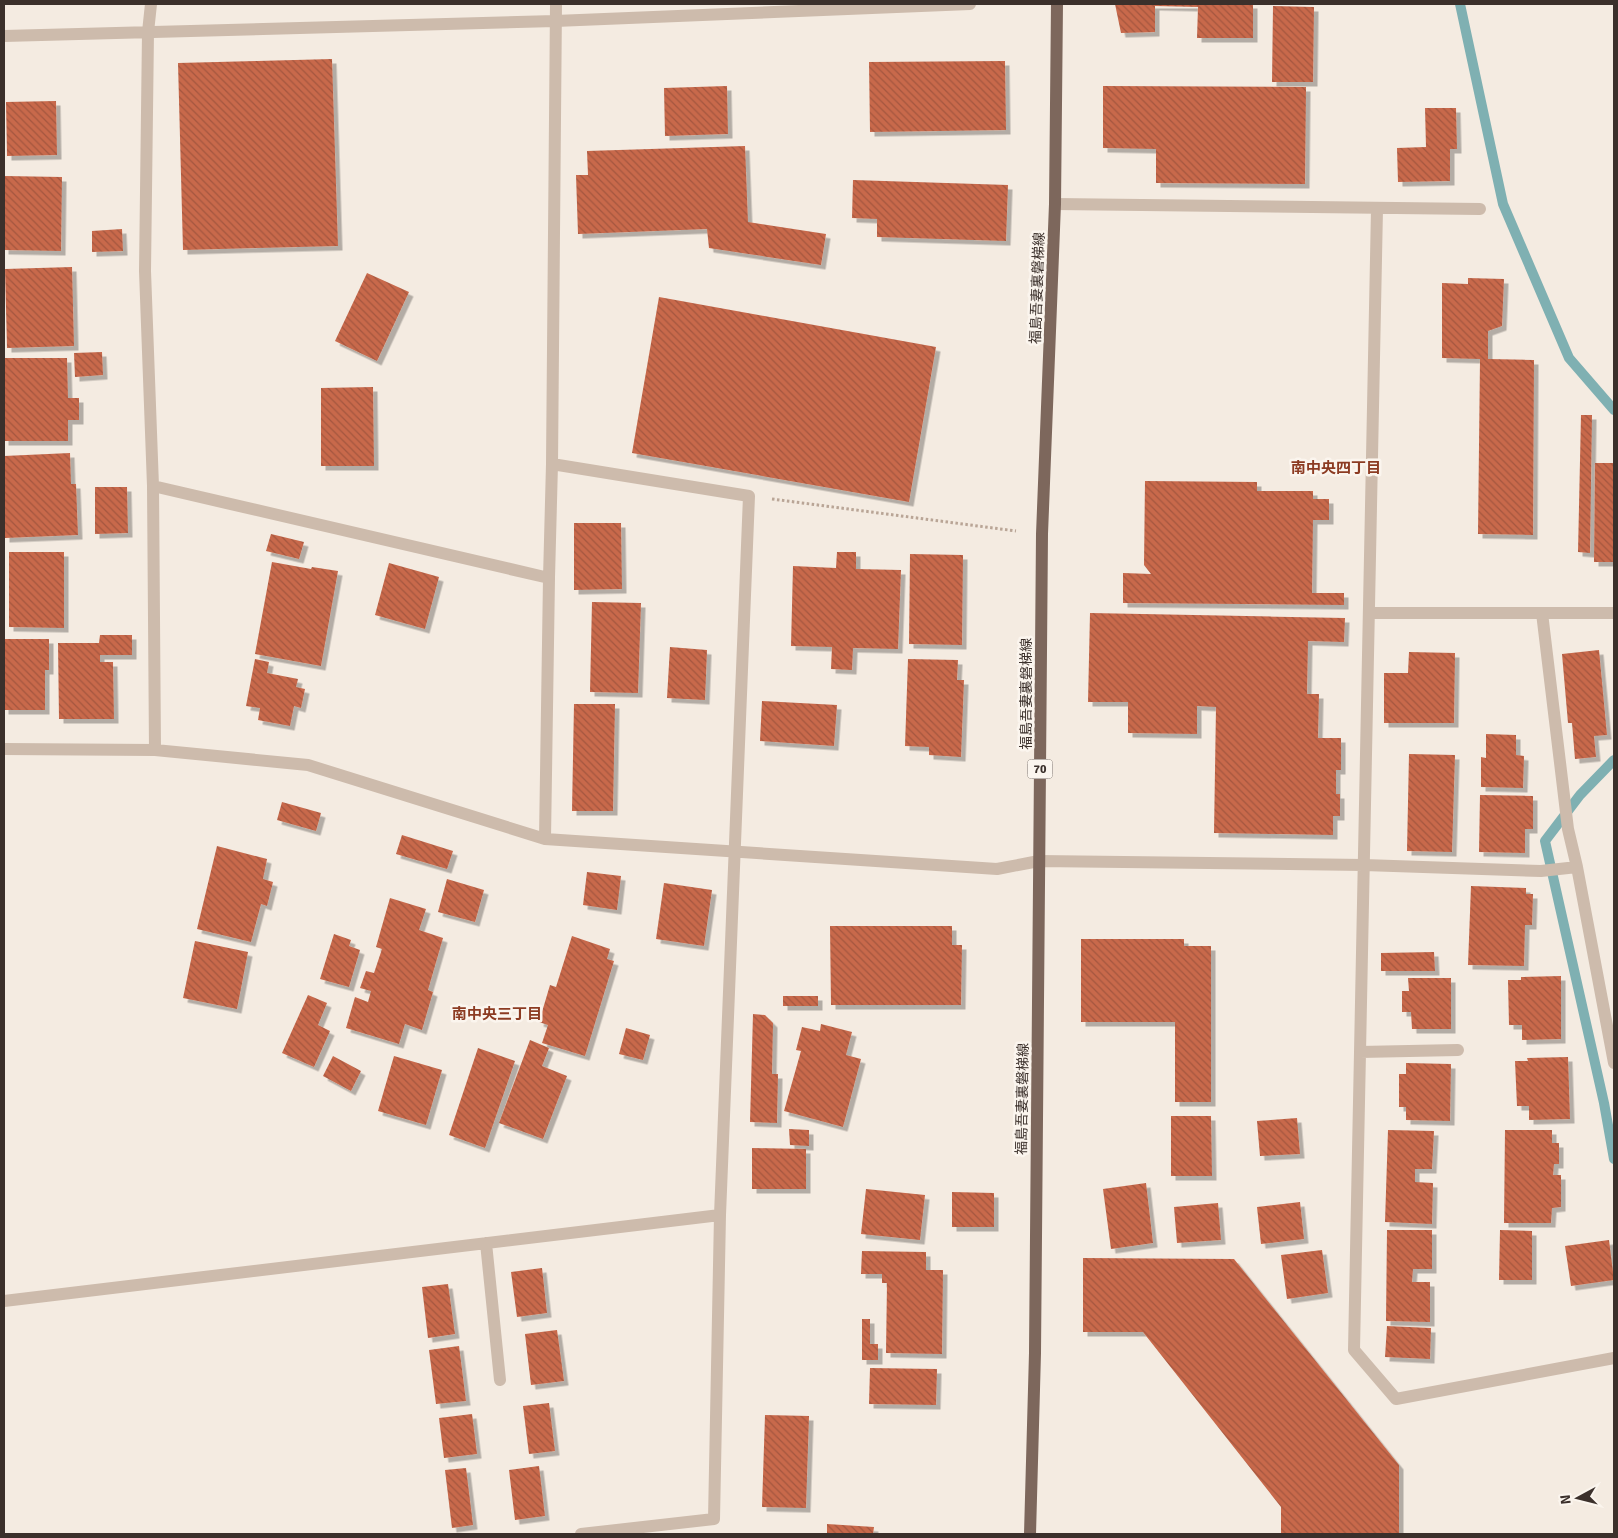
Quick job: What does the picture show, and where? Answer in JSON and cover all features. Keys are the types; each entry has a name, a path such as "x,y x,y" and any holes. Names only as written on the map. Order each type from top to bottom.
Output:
{"main road":[{"name":"福島吾妻裏磐梯線","path":"1030,1534 1035,1353 1042,534 1056,204 1057,4"}],"street":[{"path":"152,4 148,32 145,271 153,486 155,750"},
{"path":"545,839 552,464 556,4"},
{"path":"4,36 555,21 970,4"},
{"path":"1056,204 1480,210"},
{"path":"1378,209 1354,1350 1396,1399 1614,1358"},
{"path":"552,464 749,496 720,1215 714,1519 581,1534"},
{"path":"153,486 549,578"},
{"path":"1369,613 1614,613"},
{"path":"1542,613 1568,829 1577,867 1614,1063"},
{"path":"4,749 155,750 308,765 545,839 998,869 1039,861 1364,865 1541,871 1577,867"},
{"path":"1360,1052 1458,1050"},
{"path":"4,1301 720,1215"},
{"path":"486,1243 500,1380"}],"path":[{"path":"749,496 1042,534"}],"building":[{"path":"1115,4 1253,4 1253,38 1197,38 1198,7 1155,6 1155,32 1121,33"},
{"path":"1273,6 1314,7 1313,82 1272,82"},
{"path":"332,59 338,246 183,250 178,63"},
{"path":"1005,61 1006,130 870,132 869,62"},
{"path":"727,86 728,134 665,136 664,88"},
{"path":"1103,86 1306,87 1305,184 1156,183 1156,149 1103,148"},
{"path":"56,101 57,155 7,156 6,102"},
{"path":"1425,108 1456,108 1457,149 1450,149 1450,181 1398,182 1397,148 1426,147"},
{"path":"745,146 748,222 826,234 821,265 709,248 707,229 578,234 576,175 588,175 587,151"},
{"path":"5,176 62,177 61,251 4,250"},
{"path":"853,180 1008,185 1006,241 877,237 877,219 852,218"},
{"path":"122,229 123,251 92,252 92,231"},
{"path":"72,267 74,346 7,348 5,269"},
{"path":"367,273 409,292 377,361 335,341"},
{"path":"1468,278 1504,279 1502,326 1488,331 1488,359 1534,360 1533,535 1478,534 1480,359 1442,358 1442,283 1468,284"},
{"path":"659,297 936,347 909,502 632,453"},
{"path":"102,352 103,375 75,377 74,353"},
{"path":"4,358 67,358 68,398 79,398 79,420 68,420 68,441 4,441"},
{"path":"373,387 374,466 321,466 321,388"},
{"path":"1581,415 1592,415 1590,553 1578,552"},
{"path":"70,453 71,484 76,484 78,535 5,538 4,456"},
{"path":"1595,463 1614,463 1614,562 1594,562"},
{"path":"1145,481 1257,482 1257,491 1313,491 1313,499 1329,499 1329,520 1313,520 1312,593 1344,593 1344,605 1123,603 1123,573 1151,574 1144,565"},
{"path":"95,487 127,487 128,533 95,534"},
{"path":"574,523 621,523 622,589 574,590"},
{"path":"271,534 304,542 299,559 266,551"},
{"path":"9,552 64,552 64,628 9,627"},
{"path":"837,552 856,552 856,569 901,570 898,649 853,648 852,670 831,669 832,647 791,646 793,566 836,568"},
{"path":"910,554 963,555 962,645 909,644"},
{"path":"272,562 311,569 312,567 338,571 321,666 255,654"},
{"path":"389,563 439,577 425,629 375,615"},
{"path":"592,602 641,603 638,693 590,692"},
{"path":"1090,613 1345,618 1344,642 1308,641 1307,694 1319,694 1318,738 1341,738 1341,770 1336,770 1336,794 1340,794 1340,816 1333,816 1333,835 1214,833 1216,707 1197,706 1197,734 1128,733 1128,702 1088,702"},
{"path":"100,635 132,635 132,655 100,655 100,662 113,662 114,719 59,719 58,643 99,643"},
{"path":"4,639 49,639 49,670 45,670 45,710 4,710"},
{"path":"670,647 707,650 705,700 667,698"},
{"path":"1599,650 1607,735 1594,736 1596,757 1575,759 1572,723 1568,723 1562,654"},
{"path":"1409,652 1455,653 1454,723 1384,723 1384,673 1408,673"},
{"path":"255,659 269,662 267,673 298,679 296,687 305,689 301,708 294,706 290,726 258,720 260,708 246,706"},
{"path":"908,659 958,660 957,680 964,680 961,757 929,755 929,747 905,746"},
{"path":"762,701 837,705 834,746 760,741"},
{"path":"574,704 615,704 613,811 572,811"},
{"path":"1486,734 1516,735 1516,755 1524,756 1523,788 1481,787 1481,757 1486,758"},
{"path":"1409,754 1455,755 1452,852 1407,851"},
{"path":"1480,795 1533,796 1533,829 1525,829 1525,853 1479,852"},
{"path":"282,802 321,813 316,831 277,820"},
{"path":"402,835 453,851 447,869 396,854"},
{"path":"217,846 267,859 263,879 273,882 267,906 261,904 251,942 197,929"},
{"path":"587,872 621,876 617,910 583,905"},
{"path":"447,879 484,890 475,922 438,912"},
{"path":"664,883 712,890 704,946 656,939"},
{"path":"1471,886 1526,888 1526,894 1533,894 1532,925 1525,925 1524,966 1468,965"},
{"path":"390,898 426,909 419,930 443,938 428,990 433,992 422,1030 405,1024 399,1044 346,1028 355,997 368,1002 371,991 360,988 366,971 374,973 382,949 376,947"},
{"path":"830,926 952,926 952,945 962,945 961,1005 831,1005"},
{"path":"334,934 351,940 349,946 360,950 349,987 320,979"},
{"path":"572,936 610,949 607,959 614,961 585,1056 542,1043 548,1025 539,1022 550,985 556,987"},
{"path":"1081,939 1184,939 1184,946 1211,946 1211,1102 1175,1102 1175,1022 1081,1022"},
{"path":"195,941 248,952 237,1009 183,998"},
{"path":"1434,952 1435,971 1381,971 1381,953"},
{"path":"1561,976 1561,1039 1522,1040 1522,1025 1509,1025 1508,980 1521,980 1521,977"},
{"path":"1408,978 1451,978 1451,1029 1412,1029 1411,1012 1402,1012 1402,991 1409,991"},
{"path":"308,995 327,1003 318,1025 330,1031 314,1067 282,1053"},
{"path":"783,996 818,996 818,1006 783,1006"},
{"path":"753,1014 765,1015 773,1023 772,1074 778,1074 777,1123 750,1122"},
{"path":"821,1024 852,1032 846,1055 861,1059 843,1127 784,1111 801,1051 796,1050 802,1027 820,1031"},
{"path":"626,1028 650,1035 643,1060 619,1054"},
{"path":"530,1040 549,1048 542,1066 567,1076 543,1139 499,1123"},
{"path":"478,1048 515,1061 485,1148 449,1135"},
{"path":"333,1056 361,1071 351,1091 323,1076"},
{"path":"394,1056 442,1070 426,1125 378,1111"},
{"path":"1568,1057 1570,1119 1529,1120 1529,1106 1517,1106 1515,1061 1528,1061 1527,1058"},
{"path":"1406,1063 1451,1064 1450,1121 1406,1120 1406,1107 1399,1107 1399,1074 1406,1074"},
{"path":"1171,1116 1211,1116 1212,1176 1171,1176"},
{"path":"1297,1118 1300,1154 1260,1156 1257,1121"},
{"path":"789,1129 809,1130 809,1146 790,1145"},
{"path":"1388,1130 1434,1131 1432,1169 1415,1169 1415,1182 1433,1183 1432,1224 1385,1222"},
{"path":"1505,1130 1552,1130 1552,1143 1559,1143 1559,1164 1554,1164 1553,1175 1561,1175 1561,1207 1552,1208 1551,1223 1504,1223"},
{"path":"752,1148 806,1149 806,1189 752,1189"},
{"path":"1146,1183 1153,1243 1111,1249 1103,1189"},
{"path":"866,1189 925,1195 920,1240 861,1234"},
{"path":"952,1192 994,1193 994,1227 952,1227"},
{"path":"1300,1202 1304,1239 1261,1244 1257,1207"},
{"path":"1218,1203 1221,1240 1177,1243 1174,1207"},
{"path":"1387,1230 1432,1230 1432,1269 1413,1269 1412,1282 1430,1282 1430,1322 1386,1321"},
{"path":"1500,1230 1532,1231 1532,1280 1499,1280"},
{"path":"1609,1240 1614,1280 1571,1286 1565,1246"},
{"path":"1322,1250 1328,1293 1287,1299 1281,1255"},
{"path":"862,1251 926,1252 926,1270 943,1270 942,1354 886,1353 887,1283 882,1283 882,1274 861,1274"},
{"path":"1083,1258 1234,1259 1399,1465 1399,1534 1281,1534 1281,1507 1143,1332 1083,1332"},
{"path":"542,1268 547,1313 517,1317 511,1272"},
{"path":"448,1284 455,1334 428,1338 422,1287"},
{"path":"862,1319 870,1319 870,1344 878,1344 878,1360 862,1360"},
{"path":"1387,1326 1431,1328 1430,1359 1385,1357"},
{"path":"557,1330 564,1381 531,1385 525,1334"},
{"path":"459,1346 466,1401 436,1404 429,1350"},
{"path":"870,1368 937,1369 936,1405 869,1404"},
{"path":"549,1403 555,1451 529,1454 523,1406"},
{"path":"472,1414 477,1454 444,1458 439,1418"},
{"path":"765,1415 809,1416 806,1508 762,1507"},
{"path":"539,1466 545,1516 515,1520 509,1470"},
{"path":"466,1468 473,1525 452,1528 445,1470"},
{"path":"827,1524 874,1527 873,1534 827,1534"}],"waterway":[{"path":"1460,4 1503,204 1569,358 1614,410"},
{"path":"1614,760 1580,795 1545,841 1604,1103 1614,1159"}],"district":[{"name":"南中央四丁目","path":"1336,468"},
{"name":"南中央三丁目","path":"497,1014"}]}
